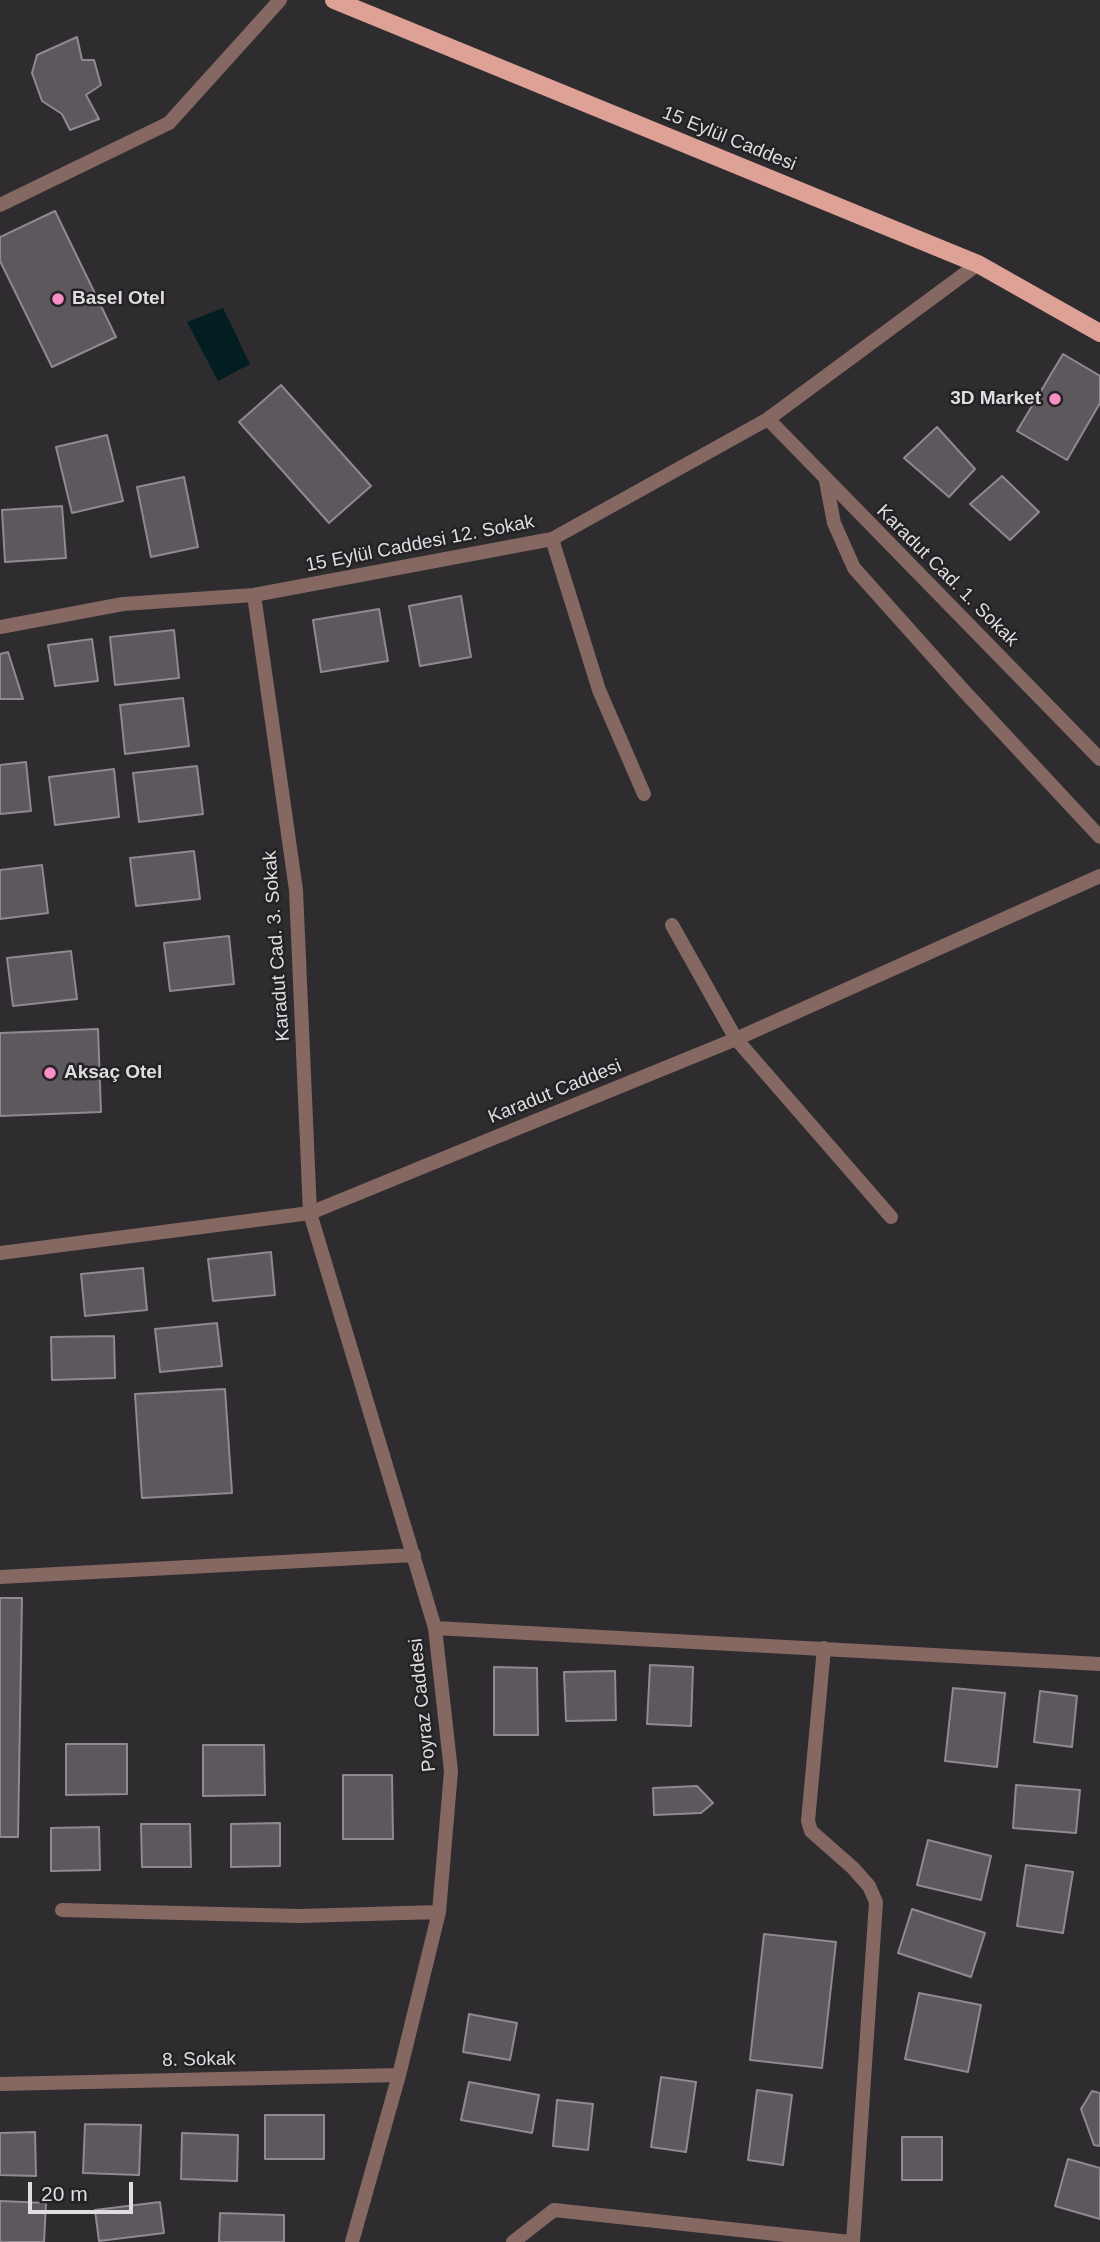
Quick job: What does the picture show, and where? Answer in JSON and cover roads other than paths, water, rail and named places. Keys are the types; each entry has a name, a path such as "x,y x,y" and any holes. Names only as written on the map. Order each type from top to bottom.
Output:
{"main road":[{"name":"15 Eylül Caddesi","path":"334,0 978,264 1100,333"}],"street":[{"path":"0,205 169,123 280,0"},
{"name":"15 Eylül Caddesi 12. Sokak","path":"0,627 123,604 254,595 552,539 768,419 978,264"},
{"name":"Karadut Cad. 1. Sokak","path":"768,419 1100,758"},
{"path":"826,480 834,523 854,568 964,691 1100,836"},
{"path":"552,539 599,690 644,794"},
{"name":"Karadut Cad. 3. Sokak","path":"254,595 296,890 310,1213"},
{"name":"Karadut Caddesi","path":"0,1252 310,1213 736,1038 1100,876"},
{"path":"672,926 736,1038 891,1217"},
{"name":"Poyraz Caddesi","path":"310,1213 435,1628 451,1771 439,1912 399,2075 352,2242"},
{"path":"0,1577 414,1555"},
{"path":"435,1628 1100,1664"},
{"path":"513,2242 554,2210 851,2242 876,1902 869,1886 811,1831 808,1821 824,1648"},
{"path":"62,1910 300,1916 439,1912"},
{"name":"8. Sokak","path":"0,2084 399,2075"}],"water":[{"path":"223,308 250,364 218,381 187,322"}],"place":[{"name":"Basel Otel","path":"58,299"},
{"name":"3D Market","path":"1055,399"},
{"name":"Aksaç Otel","path":"50,1073"}]}
